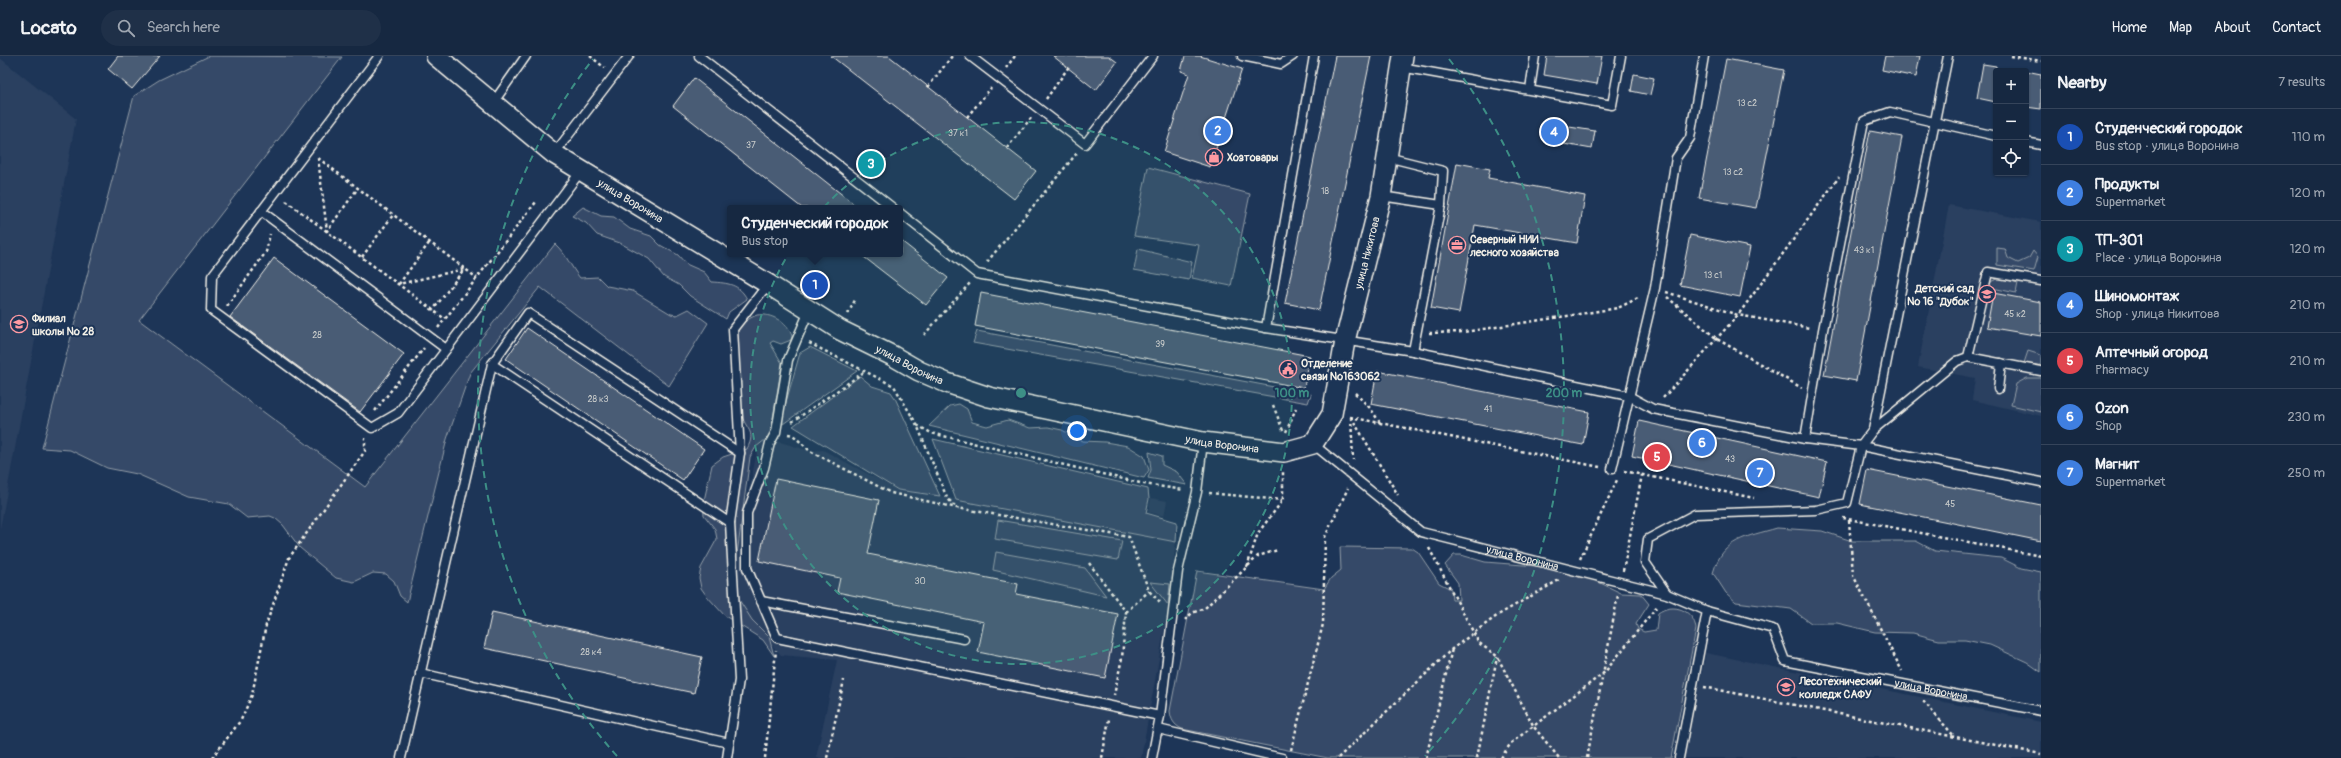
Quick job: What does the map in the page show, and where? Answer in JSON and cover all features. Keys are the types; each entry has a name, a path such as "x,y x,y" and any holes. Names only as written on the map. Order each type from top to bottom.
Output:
{"street":[{"name":"улица Воронина","path":"436,56 554,154 768,284 840,330 947,383 989,397 1061,414 1203,442 1284,452 1313,444"},
{"name":"улица Никитова","path":"1313,444 1332,414 1345,341 1380,196 1401,62"}],"lane":[{"path":"379,56 212,276 211,310 372,428 398,413 581,170"},
{"path":"493,103 526,56"},
{"path":"554,154 629,56"},
{"path":"699,56 889,205"},
{"path":"970,56 1085,144 1153,56"},
{"path":"1242,56 1281,64 1293,56"},
{"path":"1266,328 1314,56"},
{"path":"1530,89 1535,56"},
{"path":"1401,62 1612,105 1621,56"},
{"path":"1612,469 1655,288 1676,158 1690,138 1704,56"},
{"path":"1873,430 1948,56"},
{"path":"1805,439 1823,330 1856,154 1864,122 1890,112 1993,135"},
{"path":"2029,143 2041,145"},
{"path":"1387,157 1443,171 1441,204 1413,351"},
{"path":"1380,196 1441,204"},
{"path":"261,211 446,349"},
{"path":"903,215 978,274 1266,328 1413,351 1629,396 1654,409 1805,439 1861,446 2041,482"},
{"path":"1968,357 1988,272 2041,281"},
{"path":"727,758 728,743 739,680 730,523 740,453 733,329 768,284"},
{"path":"809,310 788,360 776,432 770,443 764,468 747,513 747,568 777,638 1160,716"},
{"path":"401,758 492,364 528,313 740,453"},
{"path":"1667,594 1645,562 1648,539 1695,514 1816,510 1847,503 1861,446 1873,430 1957,360 1968,357 2041,371"},
{"path":"1998,389 2001,363"},
{"path":"492,364 730,523"},
{"path":"1152,758 1160,716 1178,571 1197,492 1203,442"},
{"name":"улица Воронина","path":"1313,444 1421,532 1667,594 1707,611 1772,629 1785,661 2041,711"},
{"path":"761,601 964,639"},
{"path":"1679,758 1707,611"},
{"path":"420,673 728,743"},
{"path":"1158,729 1282,758"}],"path":[{"path":"590,56 614,76"},
{"path":"928,86 952,56"},
{"path":"2011,56 2041,61"},
{"path":"924,335 978,274 1085,144"},
{"path":"1654,409 1738,315 1856,154"},
{"path":"313,164 317,158"},
{"path":"317,158 477,278"},
{"path":"317,158 327,231"},
{"path":"327,231 358,188"},
{"path":"220,317 266,252 274,220 290,194"},
{"path":"286,201 444,319"},
{"path":"212,758 241,720 252,695 266,625 289,558 365,451 366,423 444,319 536,202"},
{"path":"362,257 393,215"},
{"path":"399,284 429,243"},
{"path":"399,284 464,269"},
{"path":"433,310 464,269"},
{"path":"1655,288 1717,339 1813,394"},
{"path":"1417,334 1464,332 1618,308 1655,288 1738,315 1823,330"},
{"path":"798,337 894,386 917,425 947,498 957,508"},
{"path":"776,432 864,372"},
{"path":"1355,393 1372,409 1380,423"},
{"path":"1273,404 1285,435 1296,408"},
{"path":"1345,416 1756,498"},
{"path":"1289,758 1323,624 1326,537 1353,476 1351,417"},
{"path":"917,425 932,433 1144,484 1187,491"},
{"path":"776,432 793,435 810,451 891,493 957,508 1129,537 1150,591 1163,605"},
{"path":"1246,567 1258,533 1282,500 1283,469"},
{"path":"1587,758 1605,672 1642,475"},
{"path":"1204,493 1282,500"},
{"path":"1847,503 1853,575 1908,684 1954,737"},
{"path":"1816,510 1849,520 2041,556"},
{"path":"1205,608 1258,556 1278,550"},
{"path":"1089,563 1126,612 1122,658 1102,758"},
{"path":"1126,612 1150,591"},
{"path":"1501,758 1511,743 1605,672 1667,594"},
{"path":"765,758 777,638"},
{"path":"1338,758 1452,649 1426,758"},
{"path":"1478,758 1497,656 1534,727 1559,758"},
{"path":"827,758 844,680"},
{"path":"1693,684 2041,754"}],"shaded area":[{"path":"209,56 342,57 139,320 365,487 555,244 563,252 580,278 598,277 607,286 633,291 671,314 677,315 689,309 708,323 669,386 540,287 470,373 447,439 407,602 400,596 394,581 386,574 373,573 354,582 336,578 300,548 283,525 275,518 270,516 247,518 229,504 189,497 137,474 107,468 70,450 42,448 134,96 159,80"},
{"name":"Филиал школы № 28","path":"0,58 76,119 0,529"},
{"path":"1148,167 1250,194 1231,286 1192,278 1199,245 1134,236"},
{"name":"Детский сад № 16 \"Дубок\"","path":"1949,205 2041,222 2041,416 1972,400 1975,378 1918,367"},
{"path":"583,207 601,216 614,217 630,229 651,236 660,245 678,255 686,264 704,272 712,282 737,287 747,299 729,312 726,319 690,296 679,285 664,277 649,259 620,243 597,235 586,223 572,216"},
{"path":"1997,248 2005,249 2008,258 2018,263 2029,258 2033,251 2038,257 2034,271 1997,265"},
{"path":"1138,249 1192,262 1189,280 1134,270"},
{"path":"2001,278 2018,283 2016,293 1988,287 1992,281"},
{"path":"757,315 768,315 778,320 790,331 792,336 791,340 781,344 773,341 770,343 782,363 770,436 756,447 750,457 734,577 736,595 752,620 769,637 774,656 763,640 725,616 701,588 699,578 701,568 717,539 715,529 704,515 703,505 712,465 723,457 747,449 750,443 751,434 741,413 737,333 743,324"},
{"path":"977,331 1311,394 1308,403 973,343"},
{"path":"810,347 857,371 783,424 782,416 800,353"},
{"path":"2028,351 2041,355 2041,366 2024,363"},
{"path":"860,376 872,386 891,392 895,398 940,496 898,490 793,426"},
{"path":"2027,378 2041,378 2041,412 2011,405 2016,384"},
{"path":"959,404 967,409 972,422 987,426 1008,420 1030,428 1048,427 1062,430 1083,441 1105,442 1128,446 1144,456 1149,470 1144,478 929,426 950,406"},
{"path":"760,436 810,451 823,450 898,490 940,496 1176,542 1167,614 1141,758 816,758 837,660 781,655 728,597"},
{"path":"933,439 1148,489 1149,499 1146,513 1177,522 1176,542 956,500"},
{"path":"1149,452 1162,456 1162,465 1177,472 1187,485 1148,478 1151,470"},
{"path":"1151,498 1167,501 1164,516 1148,512"},
{"path":"998,520 1122,541 1118,560 995,539"},
{"path":"1777,528 1822,531 1852,541 1916,541 1935,551 2001,558 2021,568 2041,572 2041,672 2027,662 1990,645 1965,640 1939,640 1913,633 1875,632 1837,623 1811,623 1791,609 1736,602 1726,593 1713,573 1717,561 1723,552 1738,541 1746,537"},
{"path":"1340,547 1412,548 1418,552 1439,583 1451,589 1452,600 1459,600 1458,583 1445,565 1454,555 1461,555 1485,562 1561,568 1579,577 1592,579 1621,593 1641,594 1649,604 1636,624 1638,629 1644,632 1656,630 1658,613 1664,610 1676,608 1687,613 1694,622 1696,629 1671,758 1328,758 1182,729 1177,726 1172,720 1170,711 1197,571 1324,589 1331,578 1341,570"},
{"path":"996,552 1085,568 1106,596 993,570"},
{"path":"1150,582 1170,584 1168,605"},
{"name":"Лесотехнический колледж САФУ","path":"1706,653 2041,722 2041,758 1684,758"}],"building":[{"path":"118,56 160,56 132,89 108,69"},
{"path":"831,56 889,56 1036,171 1014,199"},
{"path":"1053,56 1109,56 1117,62 1096,90"},
{"path":"1185,56 1200,56 1242,69 1210,167 1164,152 1189,74 1181,71"},
{"path":"1335,56 1371,56 1319,310 1285,303"},
{"path":"1547,56 1602,56 1597,84 1544,75"},
{"path":"1885,56 1920,56 1916,77 1882,70"},
{"path":"1726,59 1784,70 1756,208 1699,198"},
{"path":"1983,64 1996,66 1996,68 1993,68 1993,101 1977,98"},
{"path":"2029,72 2041,74 2041,109 2029,107"},
{"path":"1634,74 1654,78 1650,95 1631,91"},
{"path":"694,78 855,205 798,205 673,106"},
{"path":"1550,124 1595,131 1592,149 1547,141"},
{"path":"1870,131 1902,137 1856,381 1824,375"},
{"path":"1457,163 1490,169 1488,178 1585,196 1577,243 1475,225 1459,313 1431,308"},
{"path":"1690,235 1750,247 1740,297 1680,285"},
{"path":"903,242 948,278 926,305 864,257 903,257"},
{"path":"274,258 404,354 360,412 230,317"},
{"path":"981,293 1310,356 1304,388 975,326"},
{"path":"1993,293 2041,302 2041,336 1987,327"},
{"path":"527,328 704,449 683,480 506,359"},
{"path":"1377,371 1589,412 1583,445 1371,404"},
{"path":"1639,421 1827,462 1819,497 1632,456"},
{"path":"1867,470 2041,505 2041,541 1860,504"},
{"path":"776,479 879,500 868,554 1018,584 1016,594 1118,614 1105,678 978,652 984,622 837,592 840,578 759,561"},
{"path":"492,612 702,657 694,693 484,648"}],"place":[{"name":"Продукты","path":"1218,131"},
{"name":"Шиномонтаж","path":"1554,132"},
{"name":"Хозтовары","path":"1214,157"},
{"name":"ТП-301","path":"871,164"},
{"name":"Северный НИИ лесного хозяйства","path":"1457,245"},
{"name":"Студенческий городок","path":"815,285"},
{"name":"Детский сад № 16 \"Дубок\"","path":"1987,294"},
{"name":"Филиал школы № 28","path":"19,324"},
{"name":"Отделение связи №163062","path":"1288,369"},
{"name":"Ozon","path":"1702,443"},
{"name":"Аптечный огород","path":"1657,457"},
{"name":"Магнит","path":"1760,473"},
{"name":"Лесотехнический колледж САФУ","path":"1786,687"}]}
